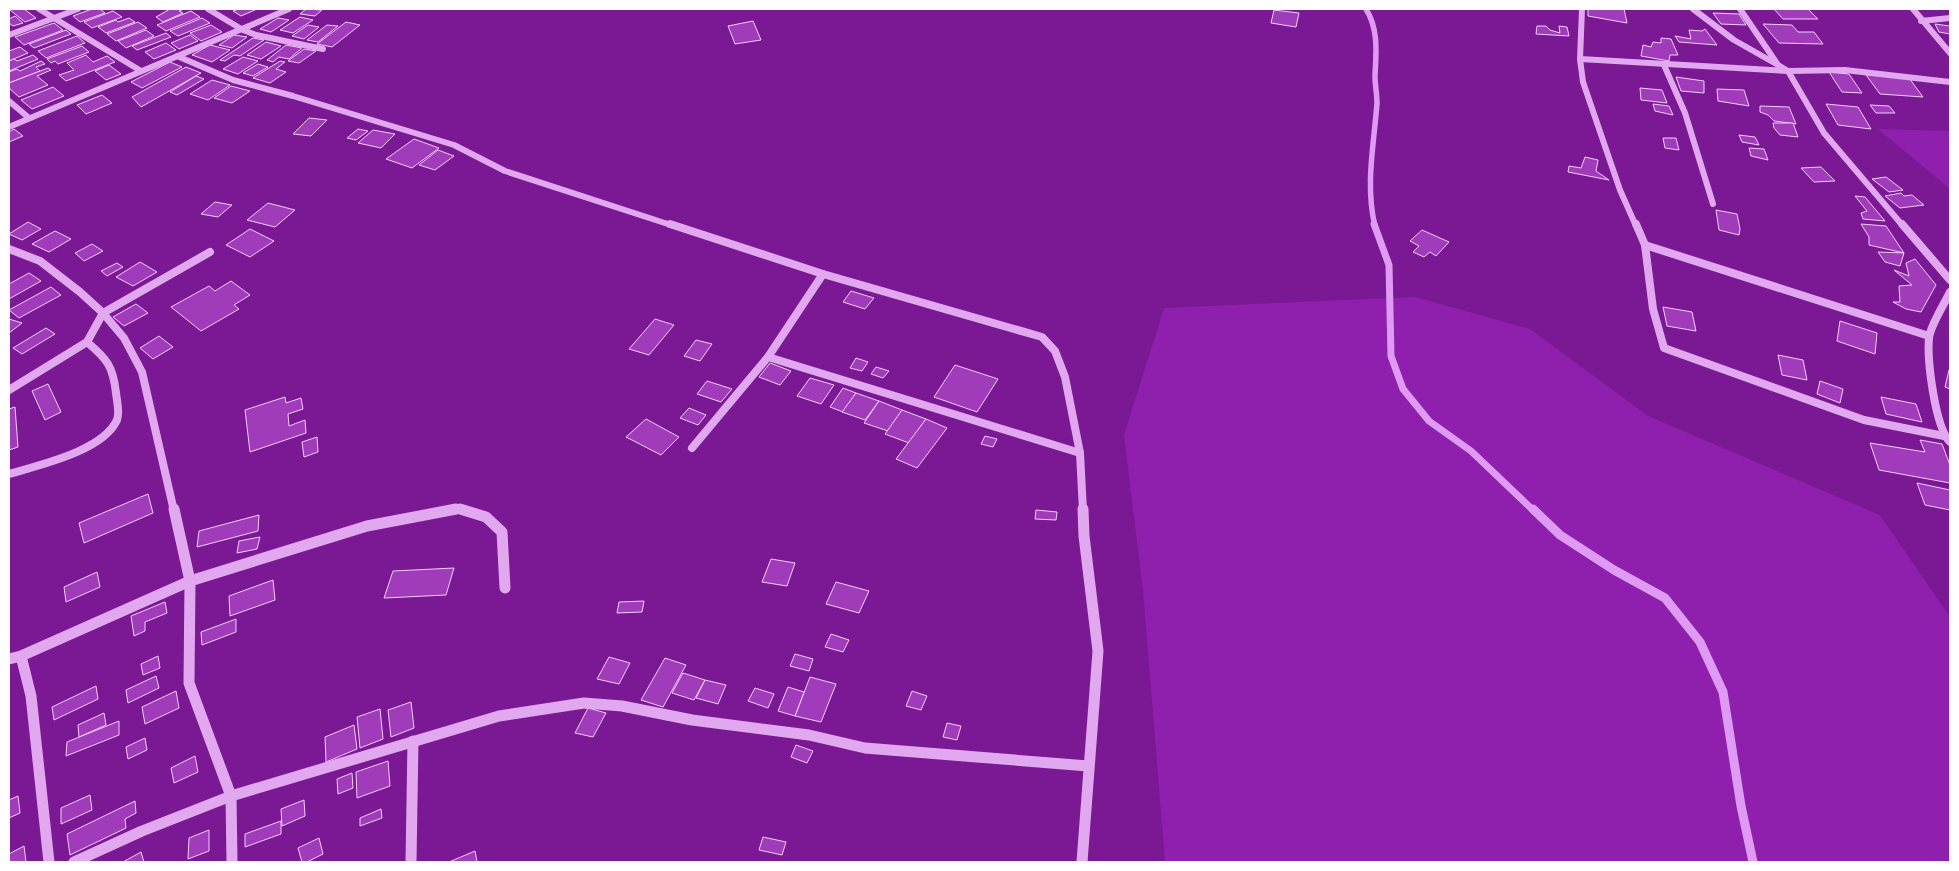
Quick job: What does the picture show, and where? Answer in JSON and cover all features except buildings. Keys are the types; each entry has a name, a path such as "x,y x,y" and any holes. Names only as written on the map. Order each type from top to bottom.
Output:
{"street":[{"path":"39,9 141,71"},
{"path":"9,35 78,9"},
{"path":"208,9 243,30 256,35 323,49"},
{"path":"9,126 243,30 289,9"},
{"path":"1582,9 1580,60 1583,82 1620,190 1645,245 1653,309 1664,348 1864,420 1947,439"},
{"path":"1693,9 1727,36 1758,56 1788,70 1824,133 1950,280"},
{"path":"1740,9 1778,65"},
{"path":"1913,9 1921,21 1950,53"},
{"path":"1921,21 1950,18"},
{"path":"177,56 233,80 293,96 454,145 505,171 822,274 1042,337 1055,351 1065,377 1080,453 1084,536 1098,651 1082,862"},
{"path":"1580,60 1664,66 1846,70 1950,82"},
{"path":"1664,66 1685,113 1713,204"},
{"path":"9,100 29,118"},
{"path":"1645,245 1929,336"},
{"path":"9,249 40,261 80,292 103,313 124,338 142,372 190,581 188,683 231,796 232,862"},
{"path":"9,390 87,342 103,313 210,252"},
{"path":"692,448 768,356 822,274"},
{"path":"1947,439 1934,401 1929,336 1950,292"},
{"path":"9,474 94,445 117,422 119,414 116,388 108,364 102,354 87,342"},
{"path":"768,356 1080,453"},
{"path":"9,659 21,656 190,581 367,526 458,509 486,517 502,532 506,588"},
{"path":"21,656 30,696 49,862"},
{"path":"74,862 142,831 231,796 499,716 584,703 622,706 692,720 809,735 865,748 1088,766"},
{"path":"411,862 413,741"}],"shaded area":[{"path":"1878,129 1950,131 1950,189"},
{"path":"1415,297 1530,329 1648,416 1880,515 1950,617 1950,862 1165,862 1143,590 1124,435 1164,308"}],"waterway":[{"path":"1366,9 1373,25 1376,42 1375,76 1377,103 1370,180 1375,226"},
{"path":"1374,224 1389,265 1391,356 1403,389 1429,421 1471,451 1534,511"},
{"path":"1533,509 1560,535 1614,570 1665,598 1700,642 1723,692 1741,806 1753,862"}]}
